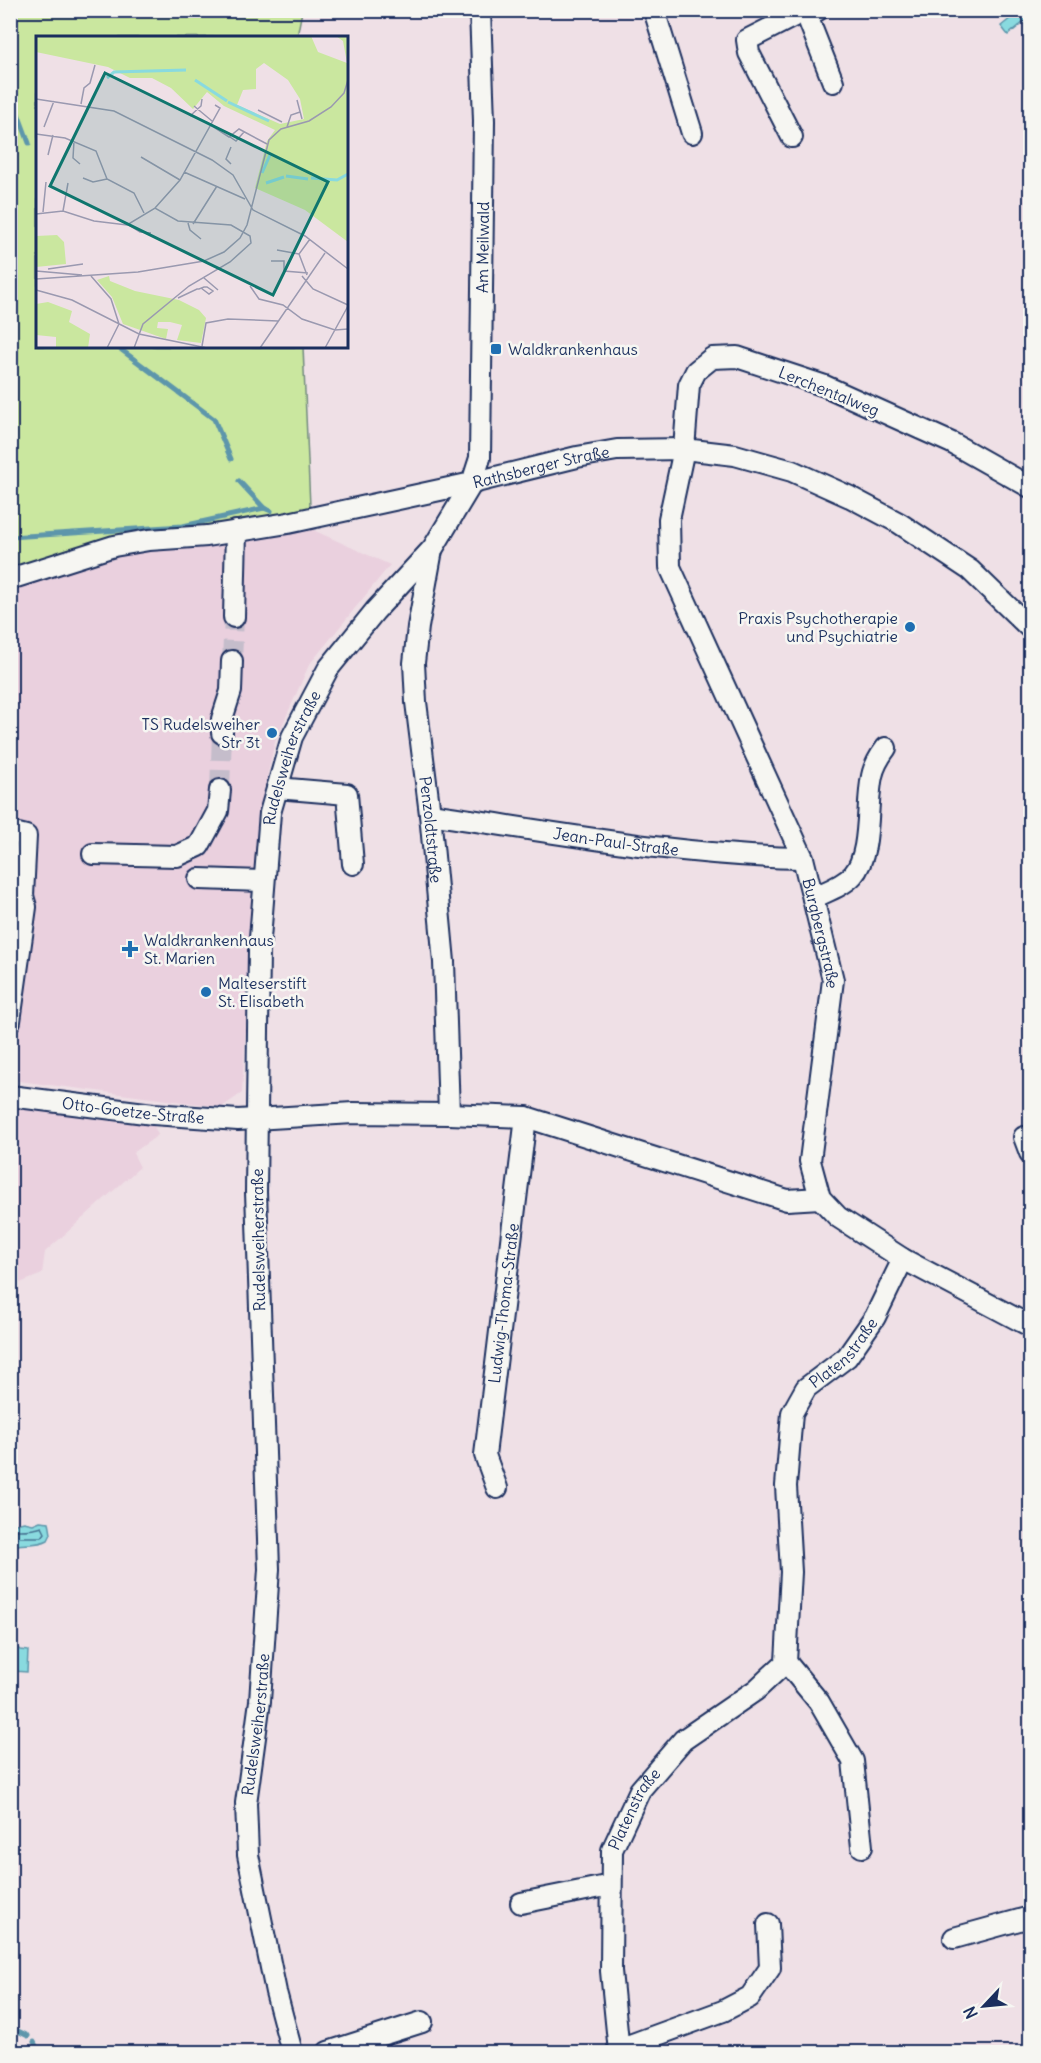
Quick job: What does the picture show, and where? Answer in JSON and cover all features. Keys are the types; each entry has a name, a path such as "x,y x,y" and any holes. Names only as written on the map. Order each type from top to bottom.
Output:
{"street":[{"name":"Am Meilwald","path":"472,483 480,458 483,350 484,121 480,10"},
{"path":"654,10 692,133"},
{"path":"792,138 749,53 747,40 800,14 813,14 833,82"},
{"name":"Lerchentalweg","path":"684,449 689,385 696,371 712,358 737,357 834,390 952,443 1027,483"},
{"name":"Rathsberger Straße","path":"10,579 114,546 149,540 207,536 288,523 472,483 577,457 617,450 684,449 735,455 792,471 850,497 899,523 970,570 1030,628"},
{"name":"Burgbergstraße","path":"684,449 669,519 670,567 803,858 833,980 810,1161 820,1198"},
{"name":"Rudelsweiherstraße","path":"292,2052 276,1992 248,1855 246,1803 260,1701 269,1569 257,1235 257,1119 259,951 270,813 292,737 328,669 375,611 433,548 472,483"},
{"path":"234,617 236,531"},
{"name":"Penzoldtstraße","path":"433,548 417,627 414,663 416,702 430,814 444,962 449,1114"},
{"path":"222,733 222,718 231,691 232,661"},
{"path":"813,898 844,883 854,874 862,861 872,776 878,759 886,748"},
{"path":"277,788 347,794 353,864"},
{"path":"93,854 177,856 198,846 219,812 220,790"},
{"name":"Jean-Paul-Straße","path":"430,814 626,843 751,857 803,858"},
{"path":"10,832 26,836 17,895 26,907 10,1021"},
{"path":"199,879 263,881"},
{"name":"Otto-Goetze-Straße","path":"10,1096 153,1113 238,1120 257,1119"},
{"path":"257,1119 353,1113 526,1117 786,1200 820,1198 838,1217 903,1259 1030,1326"},
{"name":"Ludwig-Thoma-Straße","path":"497,1488 484,1455 526,1117"},
{"name":"Platenstraße","path":"619,2051 611,1971 612,1851 640,1790 683,1740 756,1689 786,1662 791,1572 786,1486 792,1413 806,1388 847,1357 875,1317 903,1259"},
{"path":"786,1662 819,1702 854,1761 861,1847"},
{"path":"521,1903 611,1885"},
{"path":"954,1938 1030,1917"},
{"path":"619,2051 723,2011 750,1997 770,1968 768,1924"},
{"path":"328,2052 422,2022"}],"shaded area":[{"name":"Waldkrankenhaus St. Marien","path":"311,529 390,565 309,665 275,742 258,817 242,1093 222,1107 11,1080 10,587 102,557 145,548 237,541"},
{"path":"10,1104 150,1117 158,1135 133,1153 140,1167 45,1252 42,1274 15,1285 10,1284"}],"green space":[{"path":"10,11 302,11 297,36 36,36 36,348 303,348 311,529 237,541 145,548 102,557 11,587"}],"water":[{"path":"1021,10 1030,11 1030,17 1008,35 1001,26"},
{"path":"40,1521 49,1522 51,1534 48,1540 11,1546 11,1525 24,1522 33,1524"},
{"path":"14,1645 20,1650 28,1651 27,1672 13,1671 11,1668 11,1649"}],"waterway":[{"path":"10,92 29,143"},
{"path":"119,348 214,419 231,459"},
{"path":"239,481 264,508"},
{"path":"10,537 183,526 264,508 271,511"},
{"path":"10,2027 28,2036"},
{"path":"34,2042 39,2052"}],"tunnel":[{"path":"232,661 234,617"},
{"path":"220,790 222,733"}],"place":[{"name":"Waldkrankenhaus","path":"496,349"},
{"name":"Praxis Psychotherapie und Psychiatrie","path":"910,627"},
{"name":"TS Rudelsweiher Str 3t","path":"272,733"},
{"name":"Waldkrankenhaus St. Marien","path":"130,949"},
{"name":"Malteserstift St. Elisabeth","path":"206,992"}]}
